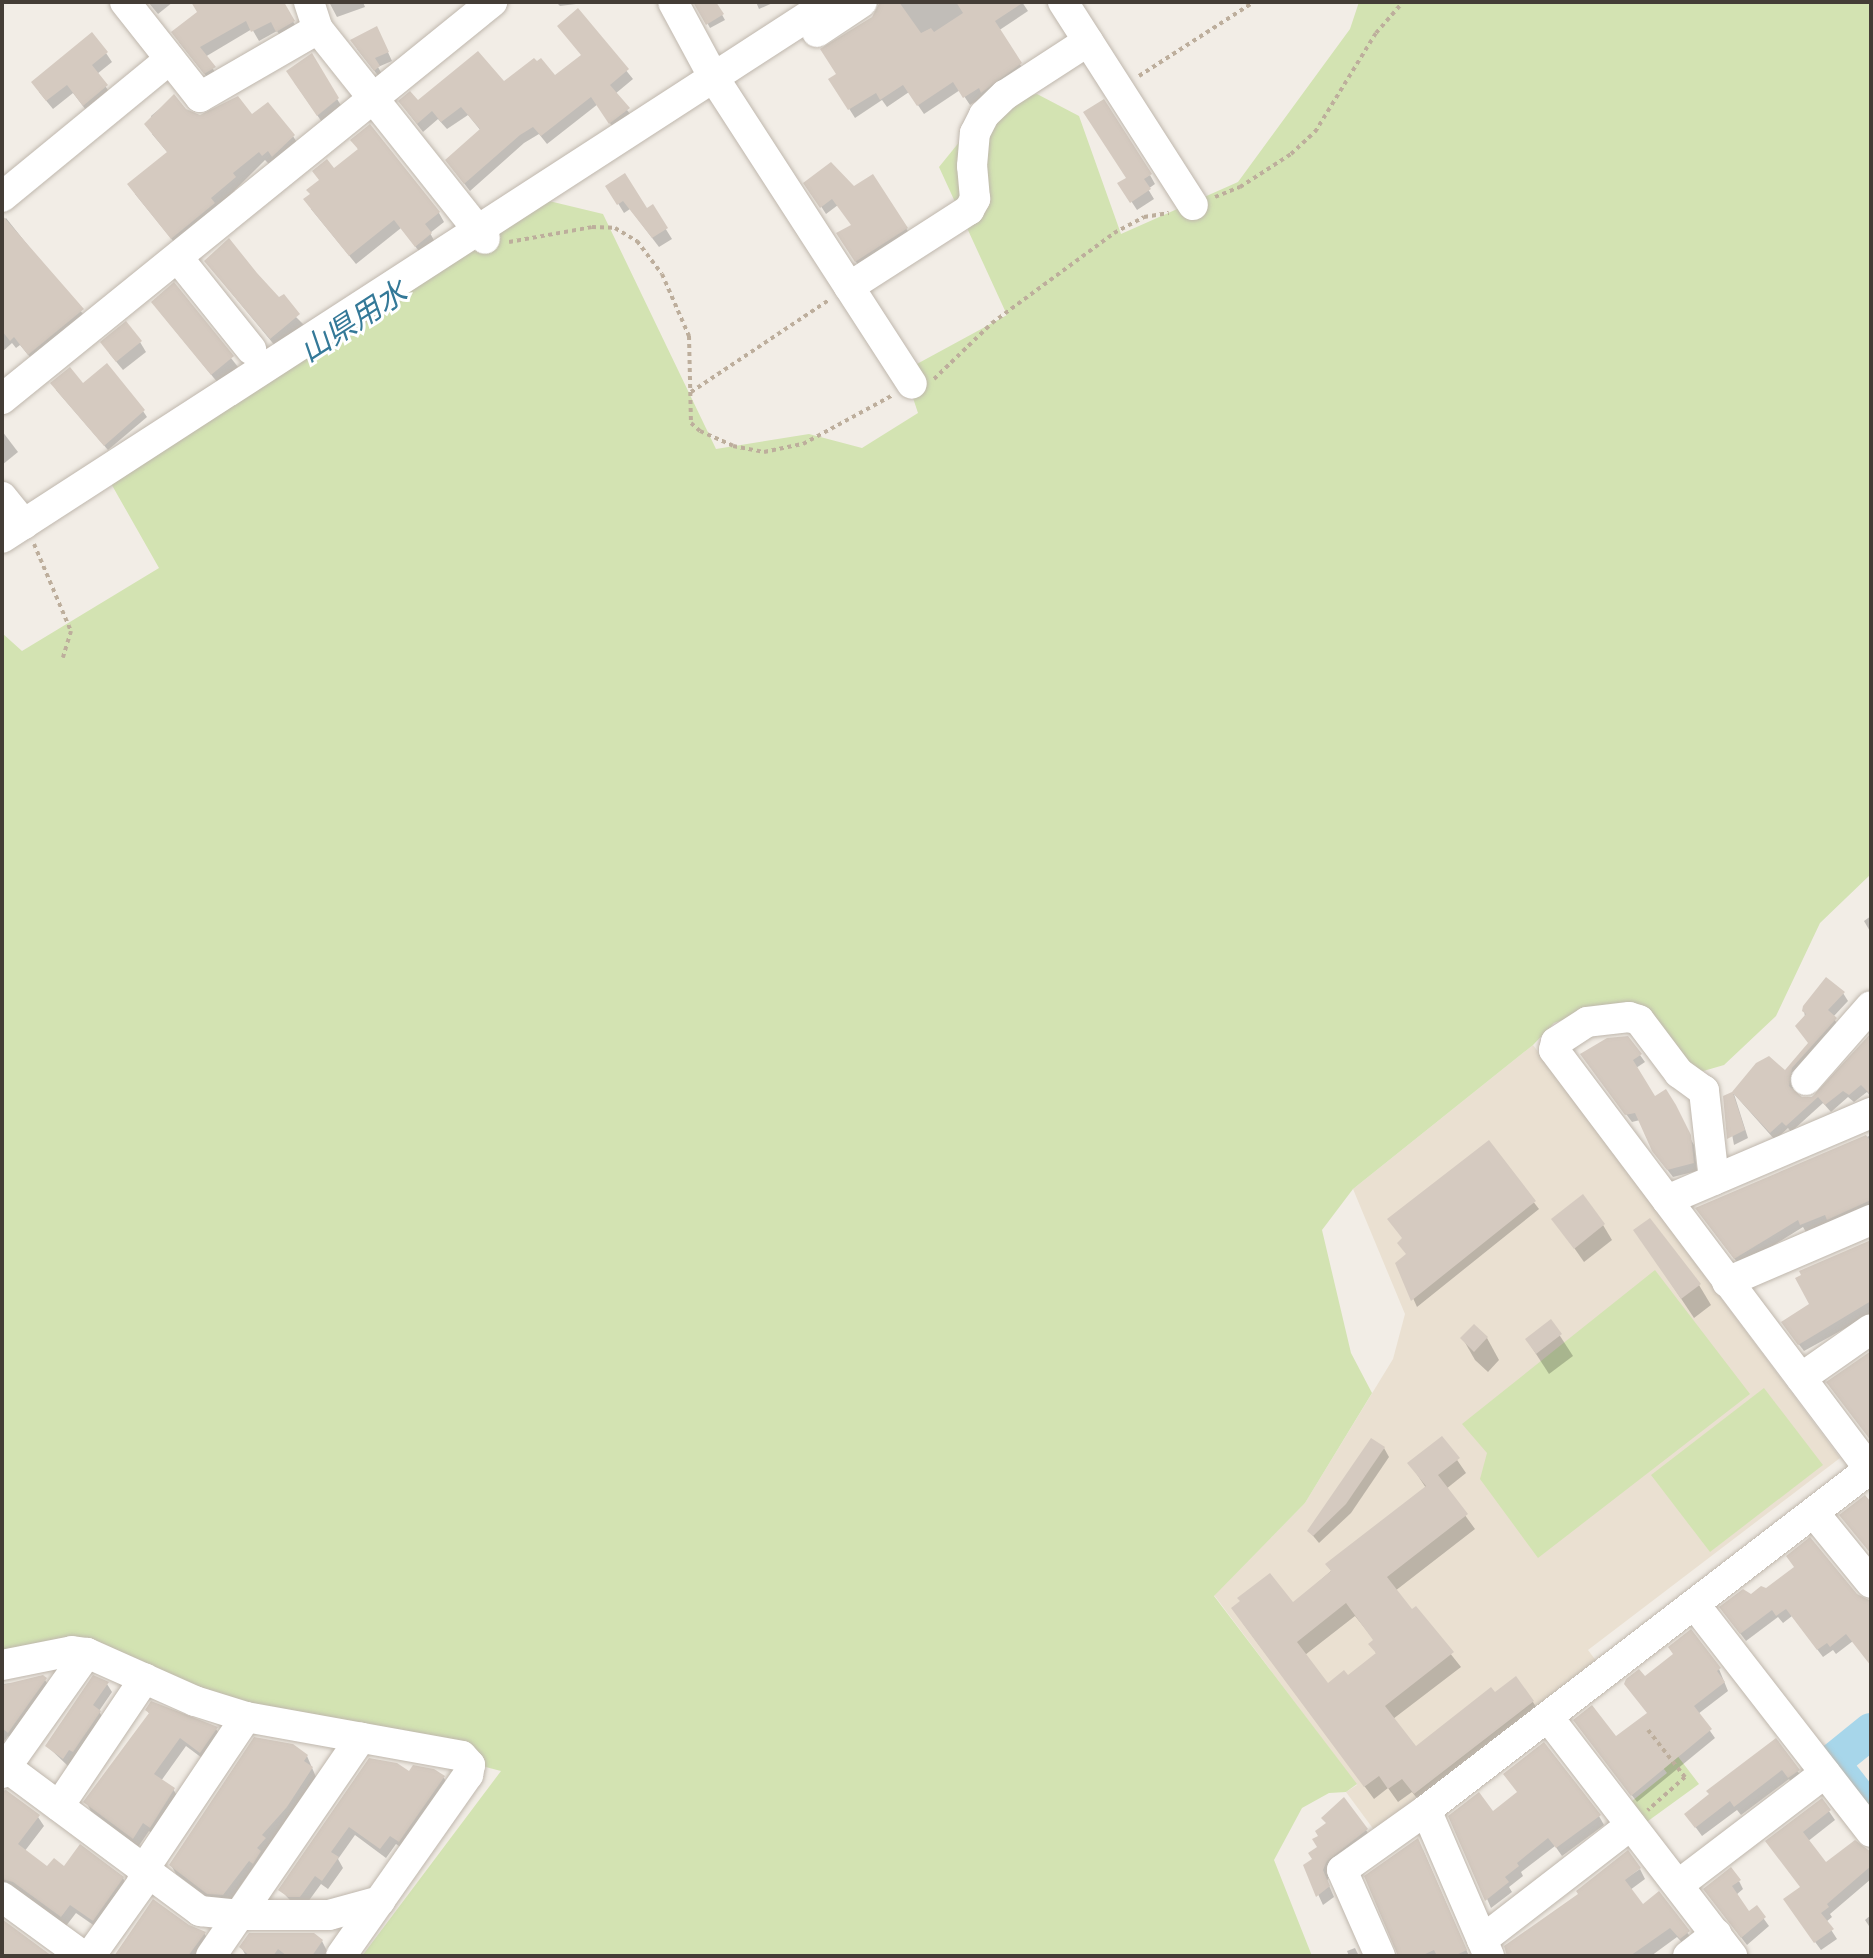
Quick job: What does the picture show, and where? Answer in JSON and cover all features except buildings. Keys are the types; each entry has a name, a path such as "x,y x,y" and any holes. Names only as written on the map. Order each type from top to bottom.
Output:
{"street":[{"path":"125,2 200,97 314,16 482,234"},
{"path":"2,399 492,2"},
{"path":"673,2 719,85 912,384"},
{"path":"586,181 830,2"},
{"path":"2,497 19,534 482,234 719,85 862,2"},
{"path":"1063,2 1193,205"},
{"path":"849,287 969,210 975,199 972,166 975,133 984,115 1005,95 1088,41"},
{"path":"2,197 170,59"},
{"path":"178,258 251,349"},
{"path":"1806,1080 1871,1006"},
{"path":"1380,1956 1342,1870 1426,1810 1869,1473 1554,1050 1556,1042 1587,1022 1629,1017 1639,1020 1679,1073 1704,1091 1714,1180"},
{"path":"1667,1200 1871,1113"},
{"path":"1727,1282 1871,1220"},
{"path":"1801,1378 1871,1329"},
{"path":"1814,1513 1871,1583"},
{"path":"1695,1605 1871,1832"},
{"path":"2,1665 72,1651 87,1653 195,1701 246,1717 462,1756 470,1765 468,1775 341,1956"},
{"path":"87,1653 4,1770 59,1806 200,1911 240,1915 329,1915 380,1901"},
{"path":"59,1806 145,1678"},
{"path":"90,1956 142,1883 144,1869 246,1717"},
{"path":"1548,1717 1724,1945 1688,1956"},
{"path":"211,1956 361,1738"},
{"path":"1678,1885 1825,1773"},
{"path":"1426,1810 1486,1948 1631,1825"},
{"path":"2,1897 83,1956"}],"path":[{"path":"1120,89 1254,2"},
{"path":"482,234 506,242 592,227 615,228 637,241 662,274 689,336 691,423 700,431 733,446 764,452 803,444 912,384"},
{"path":"691,392 849,287"},
{"path":"19,534 71,631 63,658"},
{"path":"1631,1825 1685,1777 1648,1730"}],"shaded area":[{"path":"1533,1045 1840,1458 1588,1650 1600,1666 1377,1834 1346,1792 1357,1785 1214,1595 1305,1503 1393,1359 1405,1314 1353,1189"}],"green space":[{"path":"1359,2 1871,2 1871,874 1820,923 1776,1016 1724,1065 1693,1074 1597,1008 1554,1023 1533,1045 1353,1189 1322,1230 1351,1353 1372,1393 1305,1503 1214,1596 1357,1784 1346,1792 1329,1793 1302,1808 1274,1860 1312,1956 362,1956 501,1771 56,1655 2,1663 2,633 22,651 159,568 109,480 549,201 603,214 716,449 809,434 862,448 918,413 904,371 1007,315 939,167 991,103 1037,94 1079,116 1121,234 1238,182 1350,29"},
{"path":"1655,1270 1750,1394 1538,1558 1480,1479 1487,1453 1462,1424"},
{"path":"1764,1388 1823,1465 1710,1552 1651,1475"},
{"path":"1647,1716 1699,1784 1637,1829 1622,1809 1667,1773 1633,1729"}],"waterway":[{"path":"1860,1799 1834,1766 1835,1760 1871,1731"}],"water label":[{"name":"山県用水","path":"353,321"}]}
